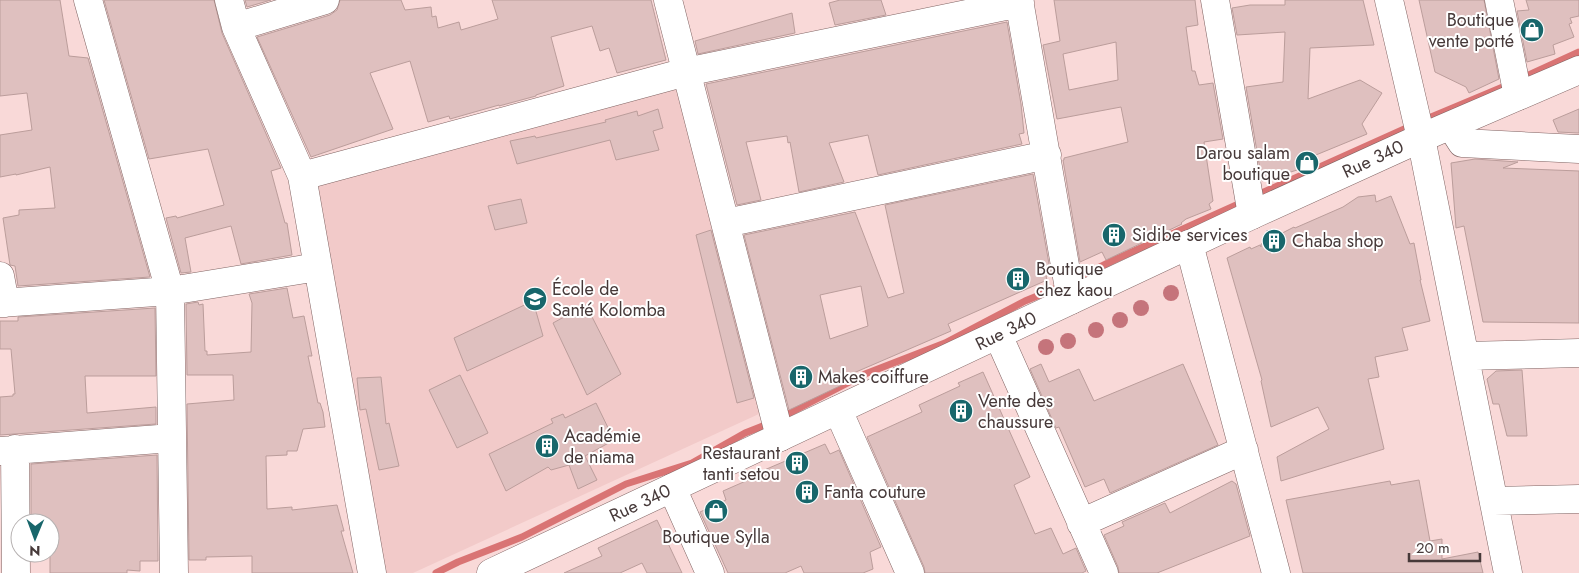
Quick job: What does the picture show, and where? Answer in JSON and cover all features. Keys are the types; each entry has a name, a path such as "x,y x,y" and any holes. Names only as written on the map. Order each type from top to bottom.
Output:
{"street":[{"path":"88,0 170,291 174,573"},
{"path":"229,0 236,27 302,176 372,573"},
{"path":"236,27 325,0"},
{"path":"668,0 780,437"},
{"path":"1215,0 1252,215"},
{"path":"1389,0 1421,138 1508,573"},
{"path":"1499,0 1518,96"},
{"path":"302,176 686,72 1020,1 1071,300"},
{"name":"Rue 340","path":"501,571 672,488 1189,244 1421,138 1579,70"},
{"path":"1451,126 1462,143 1579,149"},
{"path":"726,223 1047,155"},
{"path":"1189,244 1276,573"},
{"path":"0,276 2,303 170,291 318,267"},
{"path":"998,335 1104,573"},
{"path":"1465,356 1579,353"},
{"path":"838,410 910,573"},
{"path":"16,573 7,450 172,438"},
{"path":"1082,523 1244,450"},
{"path":"672,488 710,573"},
{"path":"1494,501 1579,499"}],"shaded area":[{"name":"École de Santé Kolomba","path":"680,86 761,413 413,573 384,573 316,185"}],"building":[{"path":"0,0 60,0 69,56 88,58 150,277 18,286 15,266 10,265 3,218 19,215 19,210 55,208 50,167 0,177 0,135 32,130 27,93 0,96"},
{"path":"104,0 214,0 222,33 281,168 271,171 285,223 287,223 292,255 241,264 231,226 185,238 191,272 181,273 166,218 176,216 177,218 224,205 208,149 149,159"},
{"path":"245,0 271,0 247,7"},
{"path":"340,0 401,0 405,10 431,7 432,17 436,16 438,28 459,22 461,30 498,19 492,0 651,0 666,60 617,73 609,48 600,51 592,26 551,37 564,86 536,96 450,119 449,116 428,122 410,61 370,73 393,129 311,157 257,37 330,15 337,10"},
{"path":"840,0 881,0 886,15 835,25 829,3"},
{"path":"1054,0 1195,0 1198,25 1186,27 1192,71 1195,71 1199,85 1213,83 1223,139 1204,142 1213,201 1209,204 1211,209 1186,219 1182,224 1106,260 1102,252 1080,262 1063,160 1064,158 1128,142 1121,107 1057,119 1043,45 1060,41","holes":["1116,42 1118,80 1069,90 1063,54"]},
{"path":"1285,0 1363,0 1374,45 1310,48 1308,99 1360,80 1382,93 1362,124 1367,134 1311,157 1313,165 1262,181 1246,87 1283,82 1285,32 1237,35 1232,8 1250,5 1285,5"},
{"path":"1419,0 1484,0 1499,79 1469,93 1466,87 1435,72"},
{"path":"1526,0 1579,0 1579,16 1570,18 1572,23 1569,24 1574,37 1553,45 1555,54 1527,62 1517,11 1529,10"},
{"path":"792,13 795,33 698,54 695,41"},
{"path":"1007,22 1021,104 1024,133 1019,134 1022,144 878,175 868,135 829,143 844,182 799,192 790,142 788,143 787,136 746,142 761,200 737,205 706,84"},
{"path":"658,109 663,128 653,131 659,150 616,160 610,140 517,164 510,141 535,136 536,138 606,122 605,120 637,111 638,116"},
{"path":"1579,109 1579,133 1558,132 1553,120"},
{"path":"1475,159 1518,162 1503,168 1579,171 1579,323 1483,322 1464,226 1456,228 1451,163"},
{"path":"1033,174 1051,275 1046,276 1047,280 948,324 951,331 842,378 844,384 789,410 744,235 855,212 888,298 904,293 885,205","holes":["861,286 868,326 830,339 820,295"]},
{"path":"1375,195 1376,202 1391,196 1410,244 1414,243 1420,280 1430,321 1402,328 1408,350 1375,357 1379,377 1368,379 1384,449 1281,481 1277,457 1329,429 1318,407 1271,427 1262,380 1227,258 1250,247 1251,249 1260,245 1261,247 1261,244 1294,227 1343,207 1358,197"},
{"path":"521,199 527,223 495,230 488,206"},
{"path":"711,230 754,398 737,403 696,235"},
{"path":"287,288 293,318 304,316 312,356 308,356 318,403 320,403 323,412 325,427 303,429 297,451 287,451 287,455 266,456 267,509 292,507 292,510 337,505 344,531 341,531 353,573 252,573 252,556 206,557 206,560 189,560 187,404 234,400 233,375 187,375 186,304 198,302 199,305 203,304 205,351 207,351 207,355 251,352 252,303 249,294"},
{"path":"533,301 543,336 467,371 454,338"},
{"path":"586,305 621,374 587,395 553,323"},
{"path":"155,308 156,376 85,376 87,413 156,407 156,424 0,435 0,397 13,396 15,394 11,349 0,349 0,321 18,321 18,317"},
{"path":"1041,364 1049,382 1079,369 1094,401 1183,364 1218,445 1110,493 1104,479 1085,487 1059,427 1056,428 1030,369"},
{"path":"1522,370 1527,436 1507,436 1499,404 1493,404 1487,379 1496,371"},
{"path":"983,372 1030,477 1014,485 1035,534 1051,528 1063,554 1076,548 1086,571 1082,573 925,573 867,437 922,412 919,405 960,386 958,383"},
{"path":"460,375 488,433 457,448 429,390"},
{"path":"381,377 386,424 389,423 399,466 379,470 366,409 360,410 357,378"},
{"name":"Académie de niama","path":"596,403 614,440 585,456 597,480 578,489 569,465 551,470 548,467 506,491 489,454 553,423 551,419 563,414 565,418"},
{"path":"825,444 830,454 839,450 881,547 870,552 873,569 863,573 804,573 801,566 785,573 728,573 700,512 726,500 723,491 764,473 762,471"},
{"path":"157,455 158,561 140,561 140,571 127,570 127,573 50,573 50,563 60,563 60,513 31,513 31,464"},
{"path":"1419,480 1430,541 1442,539 1442,559 1478,552 1483,573 1303,573 1286,500 1390,481 1391,485"},
{"path":"1232,481 1236,484 1250,536 1157,573 1119,573 1104,535 1124,526 1122,522 1165,503 1170,513"},
{"path":"657,520 682,573 647,573 642,563 620,573 564,573 602,556 598,548"}],"waterway":[{"path":"1520,79 1579,52"},
{"path":"1424,120 1510,84"},
{"path":"1255,196 1411,126"},
{"path":"1074,280 1243,202"},
{"path":"782,417 865,374 945,343 1025,301 1064,285"},
{"path":"436,573 458,562 522,537 626,484 692,463 745,433 770,423"}],"place":[{"name":"Boutique vente porté","path":"1532,30"},
{"name":"Darou salam boutique","path":"1307,163"},
{"name":"Sidibe services","path":"1114,235"},
{"name":"Chaba shop","path":"1274,241"},
{"name":"Boutique chez kaou","path":"1018,279"},
{"name":"École de Santé Kolomba","path":"535,299"},
{"name":"Makes coiffure","path":"801,377"},
{"name":"Vente des chaussure","path":"961,411"},
{"name":"Académie de niama","path":"547,446"},
{"name":"Restaurant tanti setou","path":"797,463"},
{"name":"Fanta couture","path":"807,492"},
{"name":"Boutique Sylla","path":"716,511"}]}
